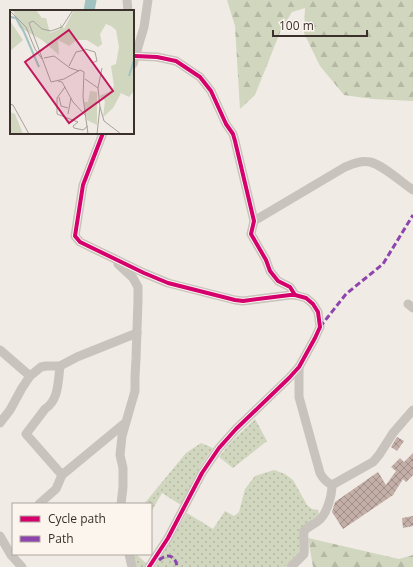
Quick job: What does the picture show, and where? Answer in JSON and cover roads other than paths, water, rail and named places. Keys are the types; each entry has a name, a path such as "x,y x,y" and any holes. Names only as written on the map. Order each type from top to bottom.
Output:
{"street":[{"path":"127,0 128,10"},
{"path":"148,0 144,27 134,60 157,57 176,61 200,77 211,91 226,124 233,134 235,141 254,221 251,234 266,260 270,271 278,281 290,287 295,295"},
{"path":"103,134 84,185 75,236 80,242 168,283 235,300 243,301 295,295 306,298 313,304 318,312 320,320 320,326 315,338 299,367 290,378 219,448 202,473 168,538 149,567"},
{"path":"254,221 345,167 359,162 374,164 387,171 413,190"},
{"path":"110,257 133,278 138,287 135,391 122,436 120,456 123,468 121,503"},
{"path":"0,423 10,410 30,376 41,367 60,366 77,357 137,333"},
{"path":"0,350 30,376"},
{"path":"60,366 55,397 50,406 26,434 62,475"},
{"path":"299,367 299,397 320,473 327,483 332,485"},
{"path":"332,485 373,462 393,433 413,410"},
{"path":"40,503 56,488 62,475 125,423"},
{"path":"290,567 304,554 304,531 323,516 332,493 332,485"},
{"path":"0,536 11,555 22,567"},
{"path":"129,555 132,567"}],"waterway":[{"path":"89,10 91,0"}]}
